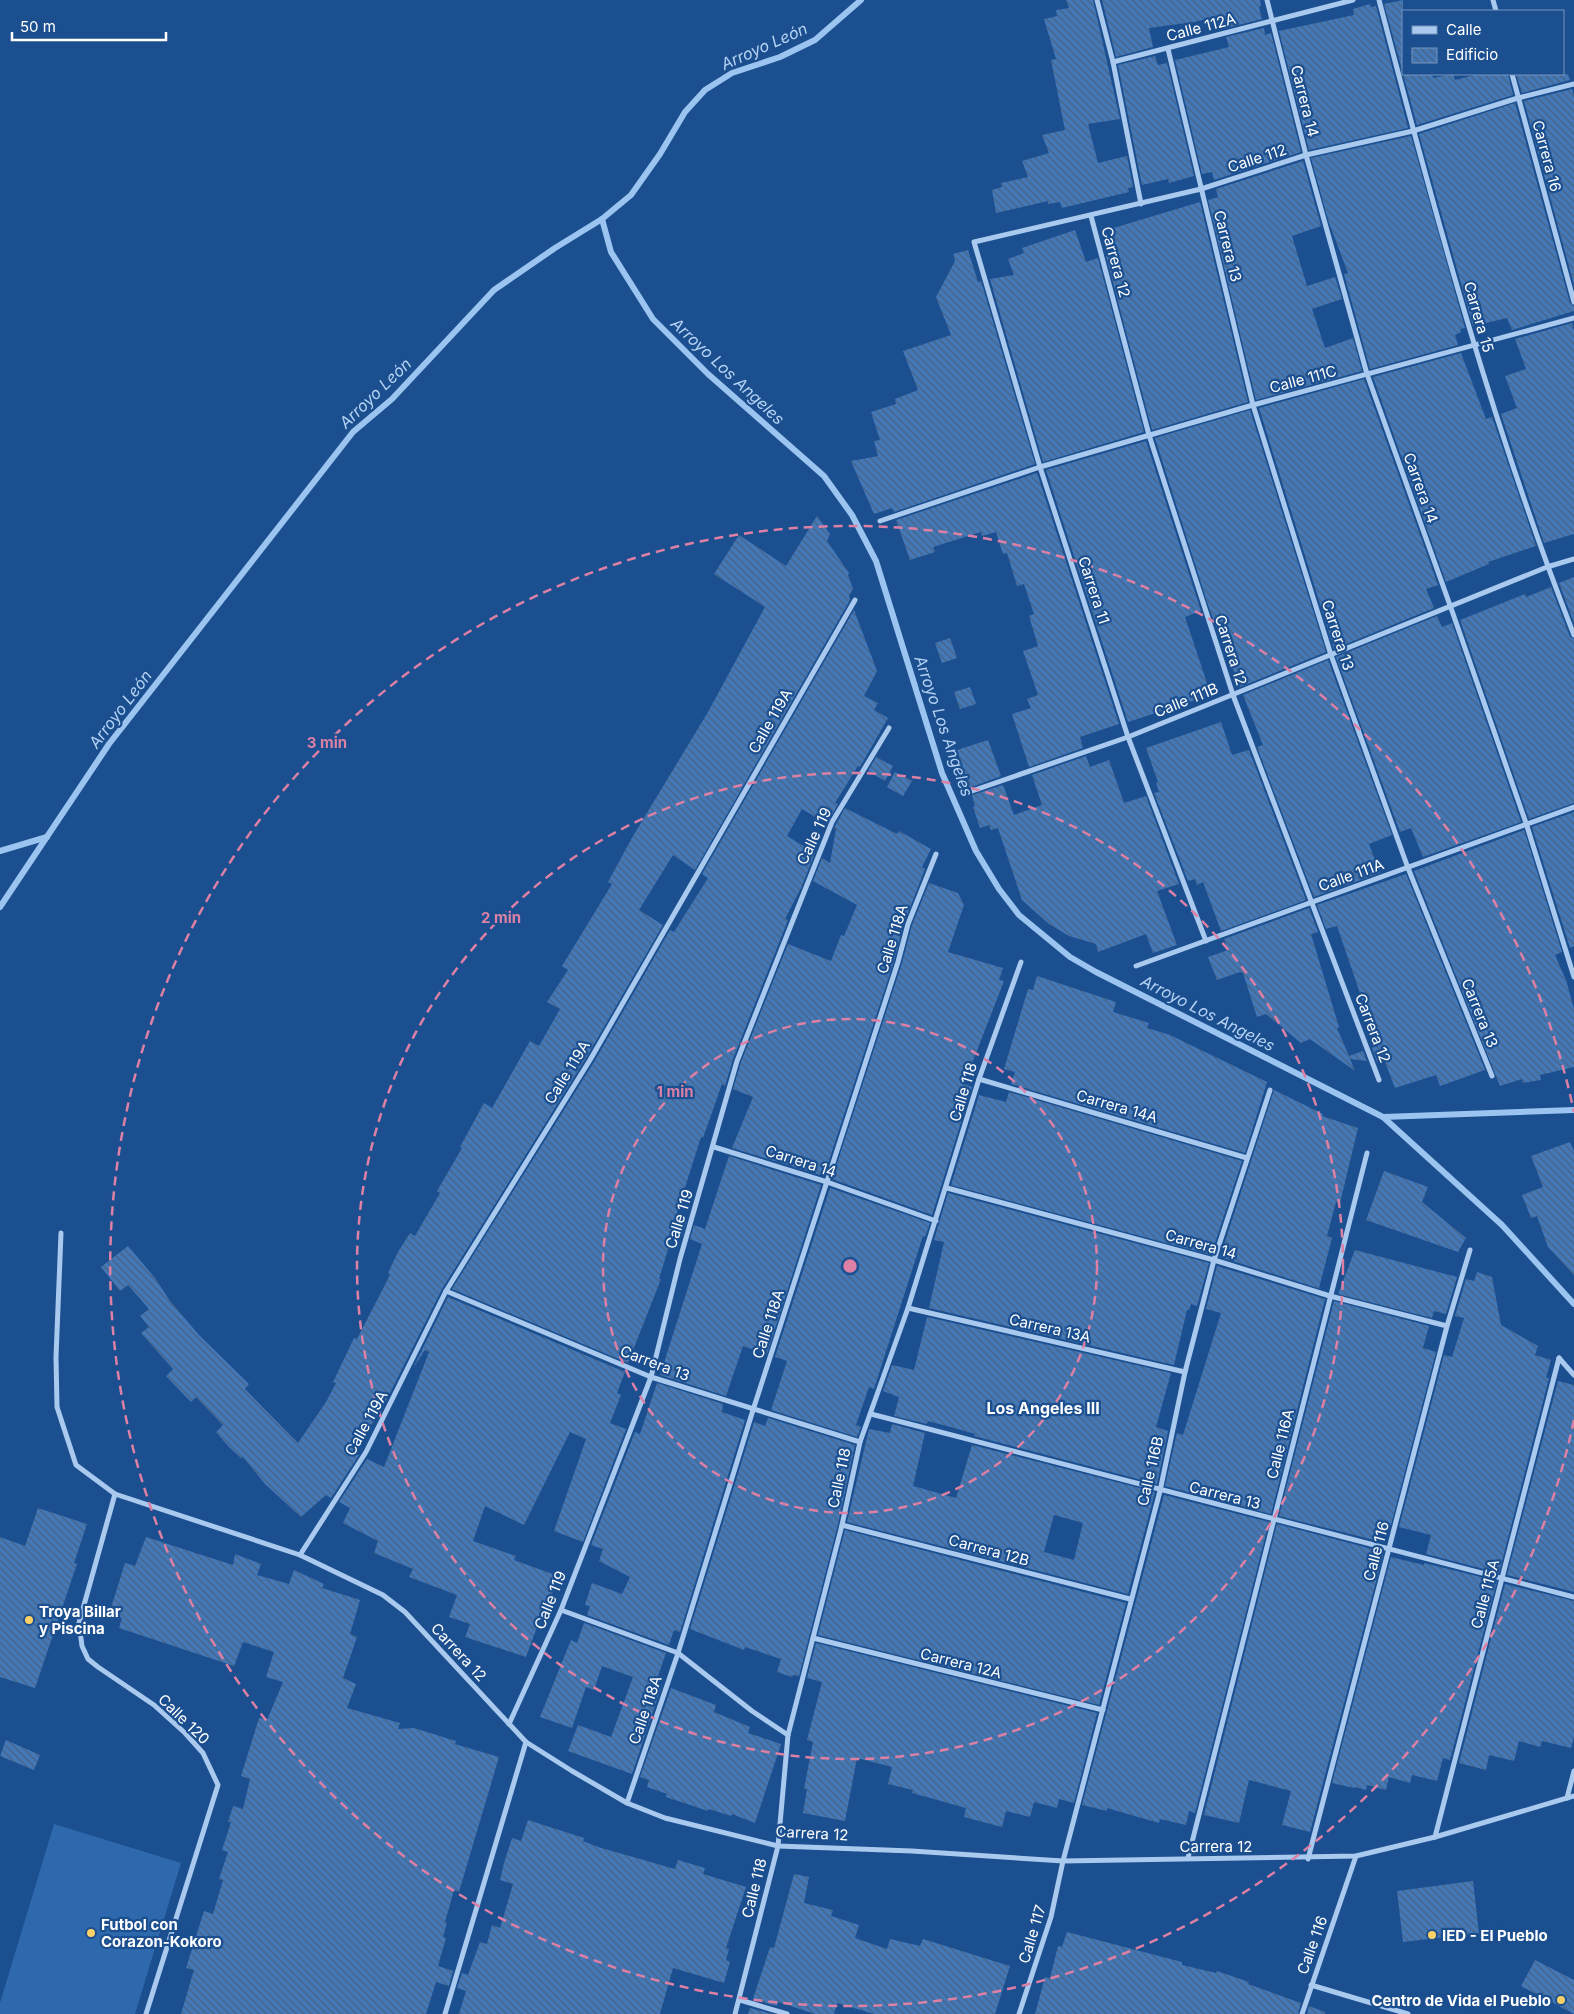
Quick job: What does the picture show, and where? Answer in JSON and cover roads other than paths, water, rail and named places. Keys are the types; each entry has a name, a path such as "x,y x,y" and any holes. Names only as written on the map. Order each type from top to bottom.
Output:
{"street":[{"path":"1097,0 1113,62 1141,204"},
{"name":"Carrera 14","path":"1267,0 1306,155 1366,374 1451,608 1526,823 1574,977"},
{"name":"Calle 112A","path":"1113,62 1353,0"},
{"name":"Carrera 15","path":"1379,0 1413,131 1473,344 1547,567 1574,635"},
{"name":"Carrera 13","path":"1168,49 1253,405 1331,656 1408,868 1492,1076"},
{"name":"Carrera 16","path":"1512,75 1574,302"},
{"name":"Calle 112","path":"974,242 1201,189 1306,155 1413,131 1518,98 1574,84"},
{"name":"Carrera 12","path":"1091,216 1150,435 1232,695 1380,1080"},
{"name":"Carrera 11","path":"974,242 1040,467 1128,737 1206,941"},
{"name":"Calle 111C","path":"880,521 1040,467 1253,405 1574,318"},
{"name":"Calle 111B","path":"972,791 1128,737 1451,608 1547,567 1574,559"},
{"name":"Calle 119A","path":"300,1555 366,1452 446,1291 590,1060 855,600"},
{"name":"Calle 119","path":"509,1724 561,1610 651,1376 680,1259 737,1061 832,822 889,728"},
{"name":"Calle 111A","path":"1136,966 1574,807"},
{"name":"Calle 118A","path":"627,1803 678,1653 752,1410 828,1182 908,924 936,854"},
{"name":"Calle 118","path":"735,2014 778,1846 788,1735 842,1525 860,1442 908,1308 947,1188 979,1079 1021,962"},
{"name":"Carrera 14A","path":"979,1079 1247,1158"},
{"name":"Calle 116B","path":"1063,1860 1160,1490 1185,1372 1214,1260 1270,1090"},
{"name":"Carrera 14","path":"714,1146 828,1182 936,1222"},
{"name":"Calle 116A","path":"1188,1858 1367,1153"},
{"name":"Carrera 14","path":"947,1188 1214,1260 1330,1296 1447,1326"},
{"name":"Carrera 12","path":"61,1233 56,1356 57,1407 76,1465 114,1494 300,1555 383,1595 405,1612 526,1742 627,1803 665,1818 778,1846 912,1851 1063,1860 1308,1859 1356,1856 1434,1837 1574,1796"},
{"name":"Calle 116","path":"1308,1859 1447,1326 1470,1250"},
{"name":"Carrera 13","path":"446,1291 651,1376 752,1410 860,1442"},
{"name":"Carrera 13A","path":"908,1308 1185,1372"},
{"name":"Calle 115A","path":"1434,1837 1559,1358 1574,1375"},
{"name":"Carrera 13","path":"870,1414 1574,1597"},
{"name":"Calle 120","path":"114,1494 79,1623 82,1646 88,1658 98,1667 154,1706 185,1732 203,1753 218,1785 146,2014"},
{"name":"Carrera 12B","path":"842,1525 1130,1599"},
{"path":"561,1610 678,1653 752,1711 788,1735"},
{"name":"Carrera 12A","path":"813,1638 1103,1710"},
{"path":"445,2014 526,1742"},
{"path":"1567,1798 1574,1771"},
{"name":"Calle 116","path":"1302,2014 1356,1856"},
{"name":"Calle 117","path":"1019,2014 1051,1918 1063,1860"},
{"path":"1311,1985 1408,2014"},
{"path":"740,2000 787,2014"}],"waterway":[{"name":"Arroyo León","path":"0,907 109,744 353,432 392,399 494,290 555,248 602,219 631,195 660,154 685,112 705,90 732,73 780,57 815,40 861,0"},
{"name":"Arroyo Los Angeles","path":"602,219 611,252 653,319 708,374 824,476 852,515 876,561 942,773 976,851 999,889 1019,915 1070,957 1096,972 1383,1117 1502,1225 1574,1304"},
{"path":"0,851 47,837"},
{"name":"Arroyo Los Angeles","path":"1383,1117 1574,1110"}],"place":[{"name":"Troya Billar y Piscina","path":"29,1620"},
{"name":"Futbol con Corazon-Kokoro","path":"91,1933"},
{"name":"IED - El Pueblo","path":"1432,1935"},
{"name":"Centro de Vida el Pueblo","path":"1561,2000"}],"district":[{"name":"Los Angeles III","path":"1043,1408"}]}
